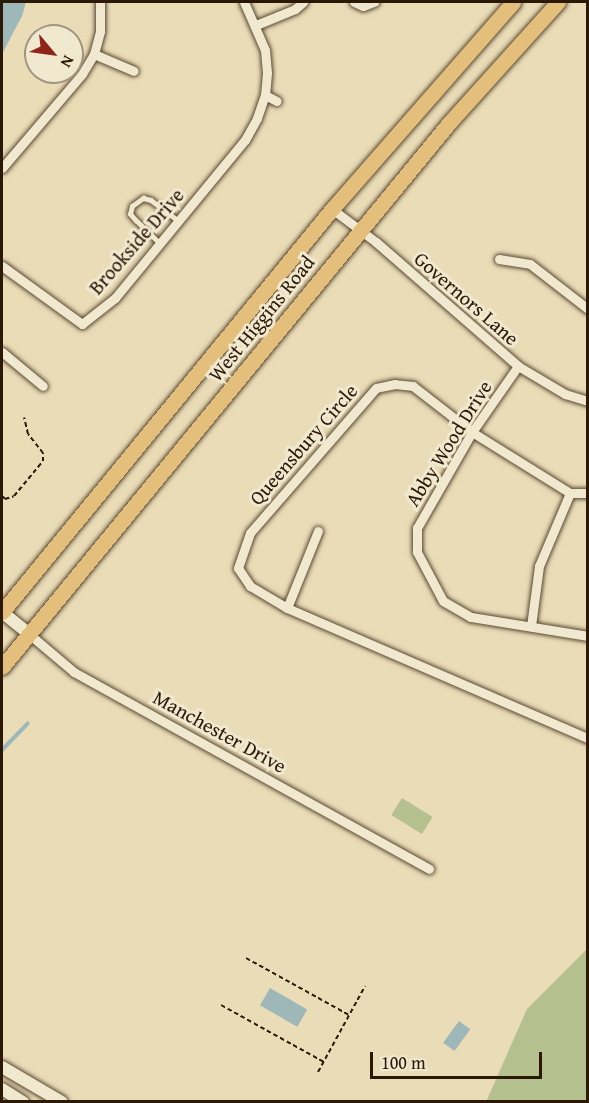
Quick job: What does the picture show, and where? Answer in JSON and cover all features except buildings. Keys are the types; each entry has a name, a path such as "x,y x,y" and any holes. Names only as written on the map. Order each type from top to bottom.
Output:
{"main road":[{"name":"West Higgins Road","path":"2,612 332,209 513,2"},
{"name":"West Higgins Road","path":"2,667 467,102 558,2"}],"street":[{"path":"2,168 82,74 94,54 100,31 99,2"},
{"name":"Brookside Drive","path":"2,266 82,324 115,298 244,140 257,118 265,95 267,73 265,50 244,2"},
{"path":"256,25 295,9 303,2"},
{"path":"354,2 363,6 374,2"},
{"path":"94,54 134,71"},
{"path":"265,95 277,101"},
{"name":"Governors Lane","path":"332,209 360,230 518,366 565,393 588,401"},
{"path":"499,259 530,264 588,309"},
{"path":"2,352 43,386"},
{"name":"Abby Wood Drive","path":"518,366 472,432 417,528 417,552 443,601 471,617 588,636"},
{"name":"Queensbury Circle","path":"472,432 413,386 395,384 376,388 250,533 238,568 250,586 287,608 588,738"},
{"path":"472,432 570,494 588,493"},
{"path":"531,626 539,566 570,494"},
{"path":"287,608 318,531"},
{"name":"Manchester Drive","path":"2,612 74,672 429,869"},
{"path":"2,1067 62,1101"},
{"path":"2,1089 23,1101"}],"lane":[{"path":"160,244 130,214 132,206 143,198 151,200 178,220"}],"path":[{"path":"2,496 5,499 15,496 43,461 43,453 28,434 24,417"},
{"path":"246,958 349,1015"},
{"path":"318,1071 365,986"},
{"path":"221,1005 324,1062"}],"green space":[{"path":"402,798 433,817 422,834 391,815"},
{"path":"587,949 587,1101 486,1102 527,1009"}],"water":[{"path":"2,2 26,2 22,16 2,54"},
{"path":"270,988 307,1010 297,1027 260,1005"},
{"path":"459,1021 470,1029 454,1051 443,1043"}],"waterway":[{"path":"2,750 28,723"}]}
